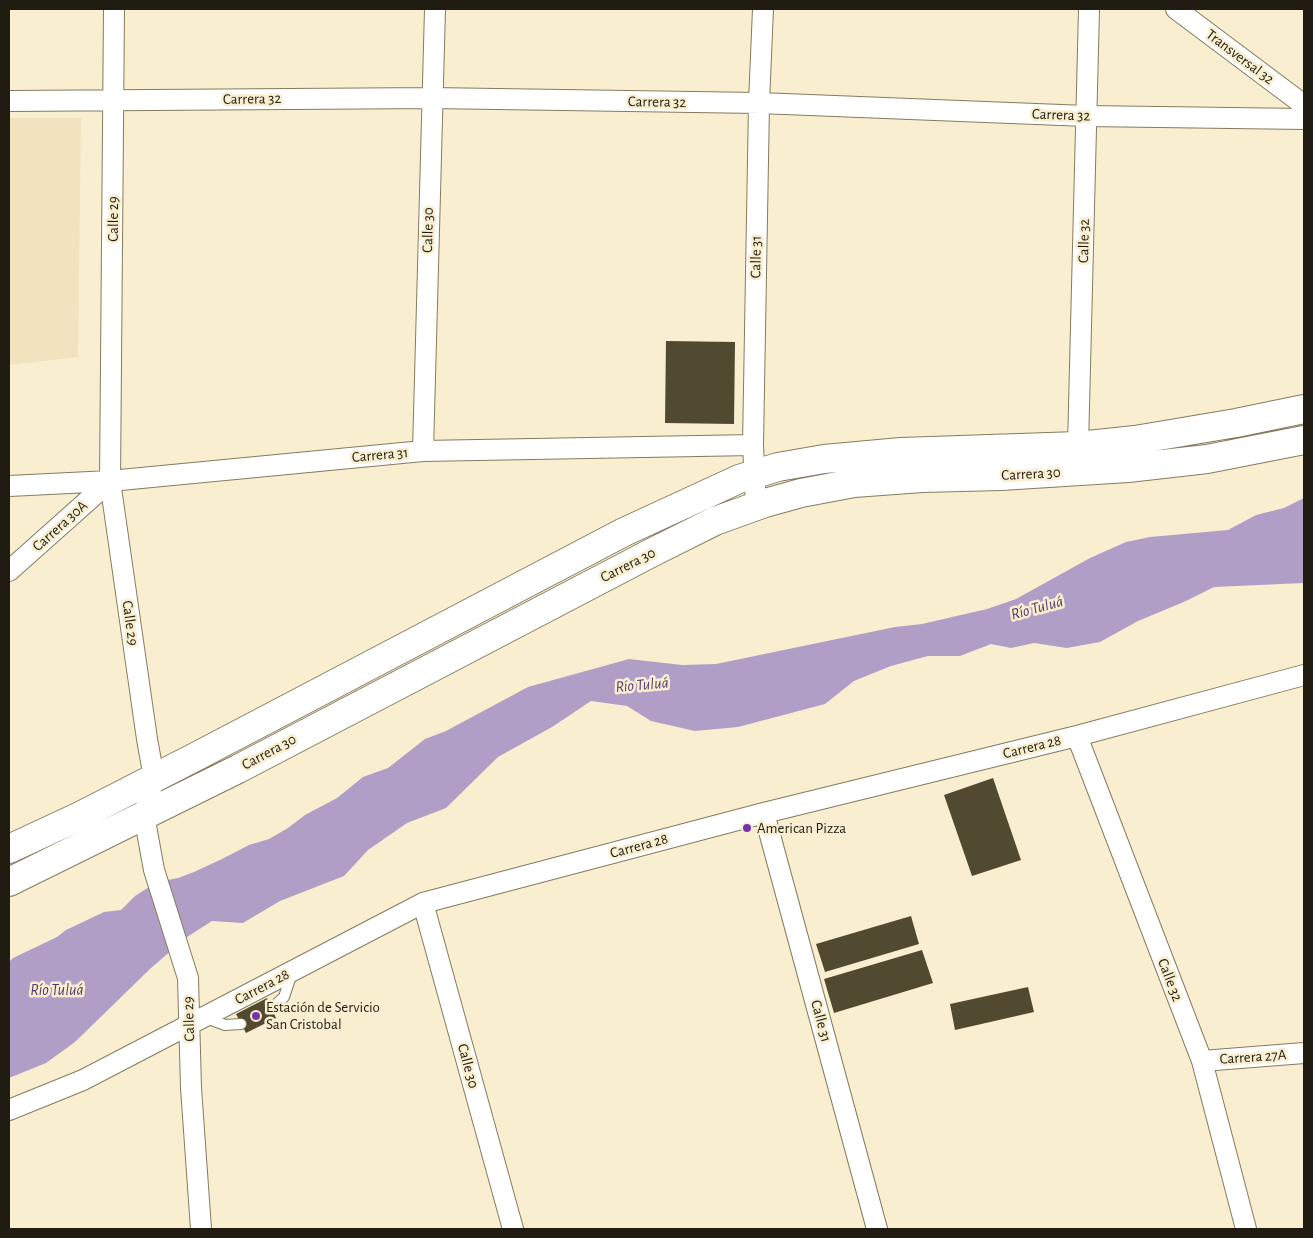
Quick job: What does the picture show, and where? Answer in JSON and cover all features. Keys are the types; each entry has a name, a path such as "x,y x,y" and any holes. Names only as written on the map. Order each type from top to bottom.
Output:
{"main road":[{"name":"Carrera 30","path":"9,849 80,816 154,778 624,532 754,474 778,467 860,454 1078,446 1135,440 1236,423 1304,409"},
{"name":"Carrera 30","path":"9,882 246,764 651,553 716,521 756,506 801,493 854,483 922,478 1072,472 1164,465 1248,452 1304,440"}],"street":[{"name":"Calle 29","path":"114,9 110,481 154,778 144,815 154,870 188,978 197,1022 191,1088 201,1229"},
{"name":"Calle 30","path":"423,452 431,98 435,9"},
{"name":"Calle 31","path":"756,506 753,445 759,103 763,9"},
{"name":"Calle 32","path":"1072,472 1078,446 1089,9"},
{"name":"Transversal 32","path":"1176,9 1304,105"},
{"name":"Carrera 32","path":"9,101 431,98 759,103 1086,116 1304,119"},
{"name":"Carrera 31","path":"9,486 110,481 423,452 753,445"},
{"name":"Carrera 30A","path":"9,571 110,481"},
{"name":"Carrera 28","path":"9,1110 83,1080 423,903 764,813 1077,736 1304,675"},
{"name":"Calle 32","path":"1077,736 1202,1061 1246,1229"},
{"name":"Calle 31","path":"764,813 877,1229"},
{"name":"Calle 30","path":"423,903 513,1229"},
{"name":"Carrera 27A","path":"1202,1061 1304,1053"}],"lane":[{"path":"272,1008 284,997 293,971"},
{"path":"197,1022 225,1025 241,1024"}],"shaded area":[{"path":"9,118 81,118 78,357 9,365"}],"water":[{"name":"Río Tuluá","path":"1304,498 1304,583 1214,587 1138,621 1100,642 1067,648 1034,643 1011,648 991,644 960,656 928,656 891,666 854,681 825,704 738,727 695,731 651,721 627,706 591,701 552,727 498,757 446,808 407,823 368,850 344,876 280,901 243,923 212,921 187,937 151,968 75,1042 46,1063 9,1078 9,962 13,958 104,912 121,910 135,896 157,882 178,878 194,872 249,845 269,839 305,815 337,798 363,777 388,768 425,739 446,731 528,687 629,659 682,665 716,664 895,627 922,624 987,609 1016,599 1090,558 1126,542 1150,537 1228,530 1256,515 1284,508"}],"building":[{"path":"666,341 735,342 734,424 665,423"},
{"path":"993,778 1021,860 972,876 944,795"},
{"path":"911,916 919,944 825,972 816,944"},
{"path":"922,950 933,983 834,1013 824,979"},
{"path":"1028,987 1034,1012 955,1030 950,1004"},
{"name":"Estación de Servicio San Cristobal","path":"267,998 276,1018 246,1033 236,1014"}],"place":[{"name":"American Pizza","path":"747,828"},
{"name":"Estación de Servicio San Cristobal","path":"256,1016"}]}
